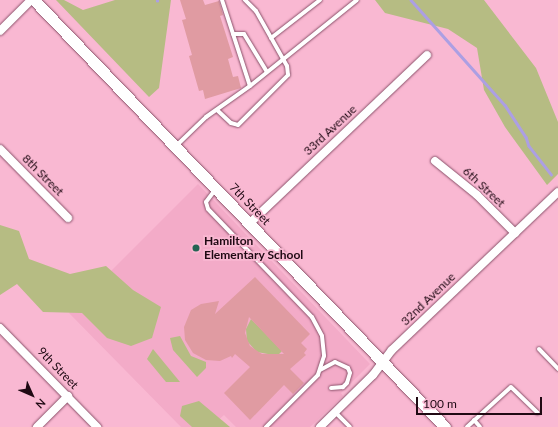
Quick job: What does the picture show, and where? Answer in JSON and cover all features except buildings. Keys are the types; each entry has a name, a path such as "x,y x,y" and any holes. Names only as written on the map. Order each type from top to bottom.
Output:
{"street":[{"path":"0,31 33,0"},
{"name":"7th Street","path":"33,0 176,146 445,427"},
{"name":"33rd Avenue","path":"250,223 427,55"},
{"name":"8th Street","path":"0,149 68,218"},
{"name":"6th Street","path":"435,161 477,195 515,233"},
{"name":"32nd Avenue","path":"320,427 336,412 392,350 558,192"},
{"name":"9th Street","path":"0,328 98,427"},
{"path":"37,427 68,396"}],"lane":[{"path":"222,0 250,86"},
{"path":"217,110 231,123 238,124 286,79 289,70 256,11 245,0"},
{"path":"271,38 320,0"},
{"path":"176,146 217,110 250,86 357,0"},
{"path":"233,34 244,34 267,72"},
{"path":"217,189 206,202 208,209 319,327 324,346 320,370 311,384 266,427"},
{"path":"539,349 558,369"},
{"path":"320,370 335,362 348,368 350,373 347,383 343,387 331,388"},
{"path":"467,427 511,387 538,413"},
{"path":"336,412 350,427"},
{"path":"474,420 480,427"}],"shaded area":[{"name":"Hamilton Elementary School","path":"198,184 370,364 341,393 343,396 310,427 236,427 224,415 211,427 181,427 69,313"}],"green space":[{"path":"56,0 64,0 83,10 115,0 171,0 159,88 149,97"},
{"path":"375,0 484,0 536,68 558,122 558,174 547,185 505,127 484,90 477,48 448,29 385,13"},
{"path":"0,225 19,231 29,259 70,274 106,266 133,290 161,307 152,338 131,346 107,338 82,313 43,312 17,284 0,295"},
{"path":"251,319 282,351 268,365 268,354 257,352 247,341 246,329"},
{"path":"180,336 191,356 206,362 206,368 197,377 173,350 170,338"},
{"path":"153,349 180,382 166,382 147,359"},
{"path":"199,401 230,427 192,427 180,416 182,406"}],"waterway":[{"path":"411,0 505,105 526,137 529,146 551,174"}],"place":[{"name":"Hamilton Elementary School","path":"196,248"}]}
